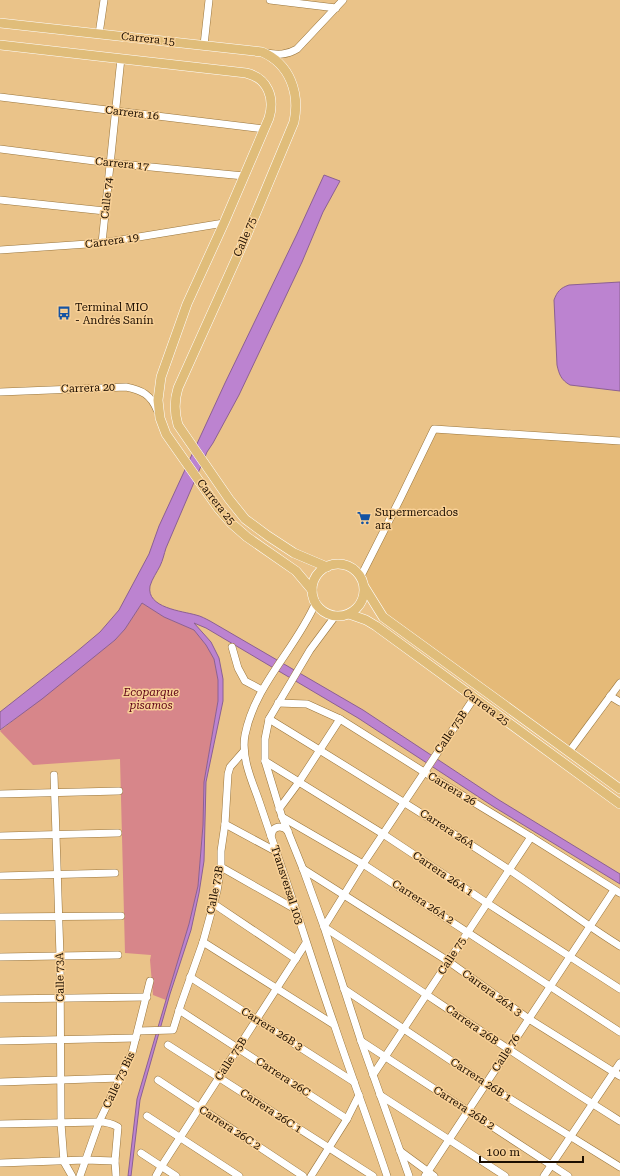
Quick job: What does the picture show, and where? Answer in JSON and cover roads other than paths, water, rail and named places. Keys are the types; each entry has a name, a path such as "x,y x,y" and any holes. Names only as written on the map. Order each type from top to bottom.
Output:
{"main road":[{"name":"Carrera 15","path":"1,23 262,52 276,59 288,73"},
{"name":"Carrera 15","path":"0,45 246,73 258,78 269,91 272,104 264,129"},
{"name":"Calle 75","path":"175,397 246,237 294,122 296,107 295,93 288,73"},
{"path":"224,223 264,129"},
{"name":"Carrera 25","path":"224,223 187,304 161,377 158,400 160,418 166,434 218,508 231,523 247,537 296,570 312,590 316,602"},
{"name":"Carrera 25","path":"175,397 174,411 178,425 228,499 245,519 300,557 327,567 336,564 346,565 355,569 361,576 364,588 382,617 620,789"},
{"path":"312,590 316,576 327,567"},
{"path":"348,614 361,603 364,588"},
{"path":"316,602 324,612 336,616"},
{"name":"Carrera 25","path":"336,616 348,614 366,620 376,626 620,804"}],"street":[{"path":"99,34 104,0"},
{"path":"204,45 209,0"},
{"path":"270,0 336,8"},
{"path":"262,52 283,55 297,49 343,0"},
{"name":"Calle 74","path":"102,243 121,58"},
{"name":"Carrera 16","path":"0,97 264,129"},
{"name":"Carrera 17","path":"0,149 244,176"},
{"path":"0,200 105,212"},
{"name":"Carrera 19","path":"0,250 102,243 224,223"},
{"name":"Carrera 20","path":"0,392 126,387 137,389 147,394 154,402 160,418"},
{"path":"361,576 434,429 620,442"},
{"name":"Transversal 103","path":"316,602 310,617 296,641 262,690 249,718 244,737 244,751 248,770 277,852 306,943 387,1176"},
{"name":"Transversal 103","path":"336,616 310,650 269,719 265,739 265,761 279,809 324,927 361,1041 409,1176"},
{"path":"232,647 238,668 245,681 262,690"},
{"path":"569,752 620,683"},
{"path":"610,696 620,702"},
{"name":"Calle 75B","path":"324,927 363,864 441,745 474,698"},
{"name":"Carrera 26","path":"278,703 308,704 340,719 617,892"},
{"name":"Carrera 26A","path":"269,719 405,802 509,870 590,927 620,946"},
{"path":"279,809 299,782 340,719"},
{"name":"Calle 73B","path":"137,1034 173,1030 203,942 214,904 221,868 221,852 226,824 228,774 230,767 244,751"},
{"name":"Carrera 26A 1","path":"265,761 383,834 620,989"},
{"name":"Calle 73A","path":"54,775 61,998 61,1123 64,1162 72,1176"},
{"path":"0,794 120,791"},
{"name":"Carrera 26A 2","path":"282,817 363,864 620,1032"},
{"path":"226,824 277,852"},
{"path":"271,836 273,830 277,827 283,827 288,831"},
{"path":"0,836 118,833"},
{"name":"Calle 75","path":"373,1075 531,837"},
{"path":"221,868 295,909"},
{"name":"Carrera 26A 3","path":"303,869 448,962 529,1019 617,1074"},
{"path":"0,876 115,873"},
{"name":"Calle 76","path":"426,1174 590,927 617,892"},
{"path":"214,904 296,959"},
{"path":"0,917 121,916"},
{"name":"Carrera 26B","path":"324,927 427,994 508,1050 620,1121"},
{"path":"203,942 334,1024"},
{"name":"Calle 75B","path":"156,1176 161,1166 306,943"},
{"path":"0,957 118,955"},
{"name":"Carrera 26B 3","path":"190,977 354,1082"},
{"name":"Calle 73 Bis","path":"80,1176 99,1122 132,1053 150,981"},
{"name":"Carrera 26B 1","path":"344,989 486,1084 620,1167"},
{"path":"0,999 147,997"},
{"name":"Carrera 26C","path":"179,1010 347,1119"},
{"path":"0,1041 137,1034"},
{"name":"Carrera 26B 2","path":"361,1041 568,1176"},
{"name":"Carrera 26C 1","path":"168,1045 373,1176"},
{"path":"544,1176 592,1104 617,1074 620,1063"},
{"path":"0,1082 120,1078"},
{"name":"Carrera 26C 2","path":"158,1080 303,1176"},
{"path":"310,1176 347,1119 359,1095"},
{"path":"380,1095 505,1176"},
{"path":"147,1116 239,1176"},
{"path":"0,1124 99,1122 109,1123 118,1127 115,1161 116,1176"},
{"path":"400,1151 426,1174 434,1176"},
{"path":"141,1153 176,1176"},
{"path":"0,1163 64,1162 86,1160 115,1161"}],"place":[{"name":"Terminal MIO - Andrés Sanín","path":"64,313"},
{"name":"Supermercados ara","path":"364,518"}],"park label":[{"name":"Ecoparque pisamos","path":"151,698"}]}
